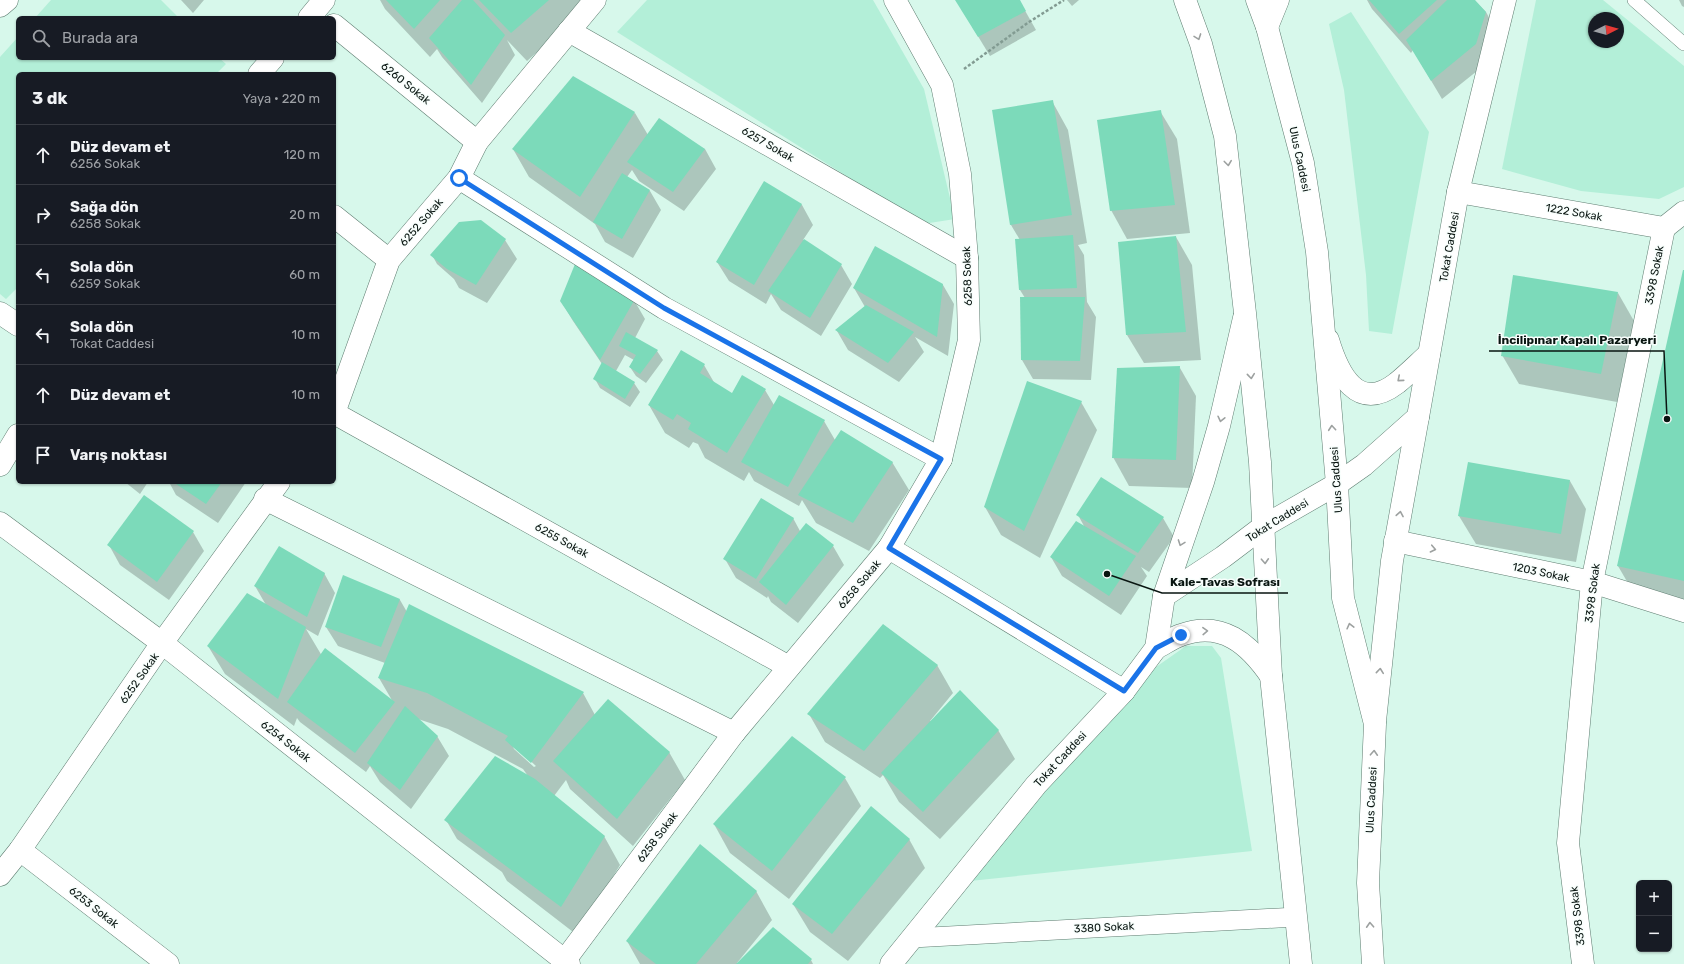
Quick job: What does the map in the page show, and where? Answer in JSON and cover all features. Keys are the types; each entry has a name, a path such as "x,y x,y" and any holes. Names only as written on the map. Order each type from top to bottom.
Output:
{"street":[{"path":"0,6 7,0"},
{"name":"6252 Sokak","path":"336,407 389,260 459,178 477,142 595,0"},
{"name":"6258 Sokak","path":"565,963 734,733 889,548 941,459 969,340 967,258 960,174 942,85 895,0"},
{"path":"1185,0 1201,44 1225,136 1260,462 1271,676 1301,964"},
{"name":"Ulus Caddesi","path":"1258,0 1267,27 1303,163 1317,252 1337,484 1343,598 1375,724 1368,883 1372,964"},
{"path":"1267,27 1278,0"},
{"name":"Tokat Caddesi","path":"891,964 1036,785 1124,691 1156,648 1164,596 1223,557 1264,526 1337,484 1364,465 1418,417 1458,192 1505,0"},
{"name":"6260 Sokak","path":"336,27 477,142"},
{"name":"6257 Sokak","path":"569,31 967,258"},
{"path":"261,72 271,60"},
{"path":"459,178 664,308 941,459"},
{"name":"1222 Sokak","path":"1458,192 1664,228"},
{"path":"1664,228 1684,212"},
{"path":"336,218 389,260"},
{"name":"3398 Sokak","path":"1583,964 1568,843 1592,582 1664,228"},
{"path":"0,313 16,323"},
{"path":"1164,596 1203,482 1219,426 1245,313"},
{"path":"1323,324 1340,371 1349,384 1360,392 1373,395 1385,390 1396,383 1429,354"},
{"name":"6255 Sokak","path":"336,414 789,667"},
{"path":"1375,724 1388,593 1395,541 1418,417"},
{"path":"0,465 16,438"},
{"name":"6252 Sokak","path":"0,875 20,850 162,644 265,499 277,484"},
{"path":"265,499 734,733"},
{"name":"6254 Sokak","path":"0,523 162,644 565,963"},
{"name":"1203 Sokak","path":"1395,541 1592,582 1684,611"},
{"path":"889,548 1124,691"},
{"path":"1156,648 1181,635 1197,631 1211,630 1228,634 1241,642 1258,658 1271,676"},
{"name":"6253 Sokak","path":"20,850 168,964"},
{"name":"3380 Sokak","path":"912,938 1296,917"}],"lane":[{"path":"1634,0 1684,44"}],"path":[{"path":"942,85 1029,22 1064,0"}],"green space":[{"path":"51,0 161,0 177,16 37,16"},
{"path":"647,0 873,0 924,89 955,219 923,224 617,32"},
{"path":"1536,0 1603,0 1618,12 1588,12 1588,48 1624,48 1624,17 1684,66 1684,187 1659,199 1581,191 1502,169"},
{"path":"1351,12 1429,132 1392,334 1369,331 1366,275 1344,90 1329,24"},
{"path":"16,39 16,60 221,60 226,64 218,72 16,72 16,289 6,299 0,294 0,57"},
{"path":"1186,646 1212,646 1221,658 1252,851 970,881 1090,732 1156,667"}],"building":[{"path":"386,0 440,0 414,29"},
{"path":"462,0 473,0 505,35 471,85 429,38"},
{"path":"479,0 549,0 511,33"},
{"path":"955,0 1020,0 1026,11 978,37"},
{"path":"1369,0 1437,0 1399,34"},
{"path":"1447,0 1475,0 1486,12 1476,44 1431,81 1406,40"},
{"path":"573,76 635,112 580,197 512,149"},
{"path":"1053,100 1072,215 1010,225 992,110"},
{"path":"1161,110 1175,205 1110,211 1097,120"},
{"path":"659,118 705,149 673,192 627,162"},
{"path":"622,173 650,190 622,239 593,222"},
{"path":"764,181 802,204 754,285 716,262"},
{"path":"481,220 506,239 476,285 447,269 430,255 459,222"},
{"path":"1073,235 1077,288 1019,290 1015,239"},
{"path":"1176,236 1186,332 1126,335 1118,242"},
{"path":"804,239 842,264 810,318 768,291"},
{"path":"875,246 943,284 937,337 853,288"},
{"path":"575,264 635,299 600,360 560,301"},
{"path":"1684,270 1684,581 1617,566"},
{"path":"1513,275 1618,292 1601,374 1501,356"},
{"path":"1020,297 1085,297 1080,361 1021,360"},
{"path":"866,305 914,332 888,363 835,330"},
{"path":"626,332 658,350 640,374 629,367 636,355 619,346"},
{"path":"681,350 705,364 700,373 732,393 742,375 766,389 727,453 688,429 691,423 677,414 673,420 648,405"},
{"path":"602,362 635,382 625,399 593,379"},
{"path":"1180,366 1176,460 1112,458 1117,368"},
{"path":"1027,381 1082,401 1024,531 984,507"},
{"path":"779,395 825,420 788,487 741,462"},
{"path":"841,430 893,462 853,523 798,495"},
{"path":"1468,462 1570,480 1561,534 1458,516"},
{"path":"1101,477 1164,517 1138,553 1076,515"},
{"path":"176,484 221,484 206,504"},
{"path":"144,495 194,531 157,582 107,545"},
{"path":"761,498 794,518 756,579 723,559"},
{"path":"1076,521 1136,556 1109,596 1050,557"},
{"path":"806,523 834,545 786,605 759,582"},
{"path":"279,546 325,573 307,617 254,586"},
{"path":"343,575 400,599 381,647 325,627"},
{"path":"247,593 306,627 278,699 207,646"},
{"path":"409,604 584,692 531,763 505,740 508,736 427,693 378,678"},
{"path":"883,624 938,665 864,751 807,714"},
{"path":"325,648 395,702 355,753 287,702"},
{"path":"960,690 999,730 923,812 881,773"},
{"path":"608,699 670,752 617,819 553,761"},
{"path":"405,706 438,736 400,790 367,763"},
{"path":"792,736 846,777 772,871 713,824"},
{"path":"495,756 535,779 605,836 561,907 444,820"},
{"path":"871,806 910,839 832,934 792,904"},
{"path":"700,844 757,891 696,964 656,964 626,941"},
{"path":"773,927 812,959 808,964 736,964"}],"place":[{"name":"İncilipınar Kapalı Pazaryeri","path":"1667,419"},
{"name":"Kale-Tavas Sofrası","path":"1107,574"}],"route":[{"path":"459,178 664,308 941,459 889,548 1124,691 1156,648 1181,635"}]}
